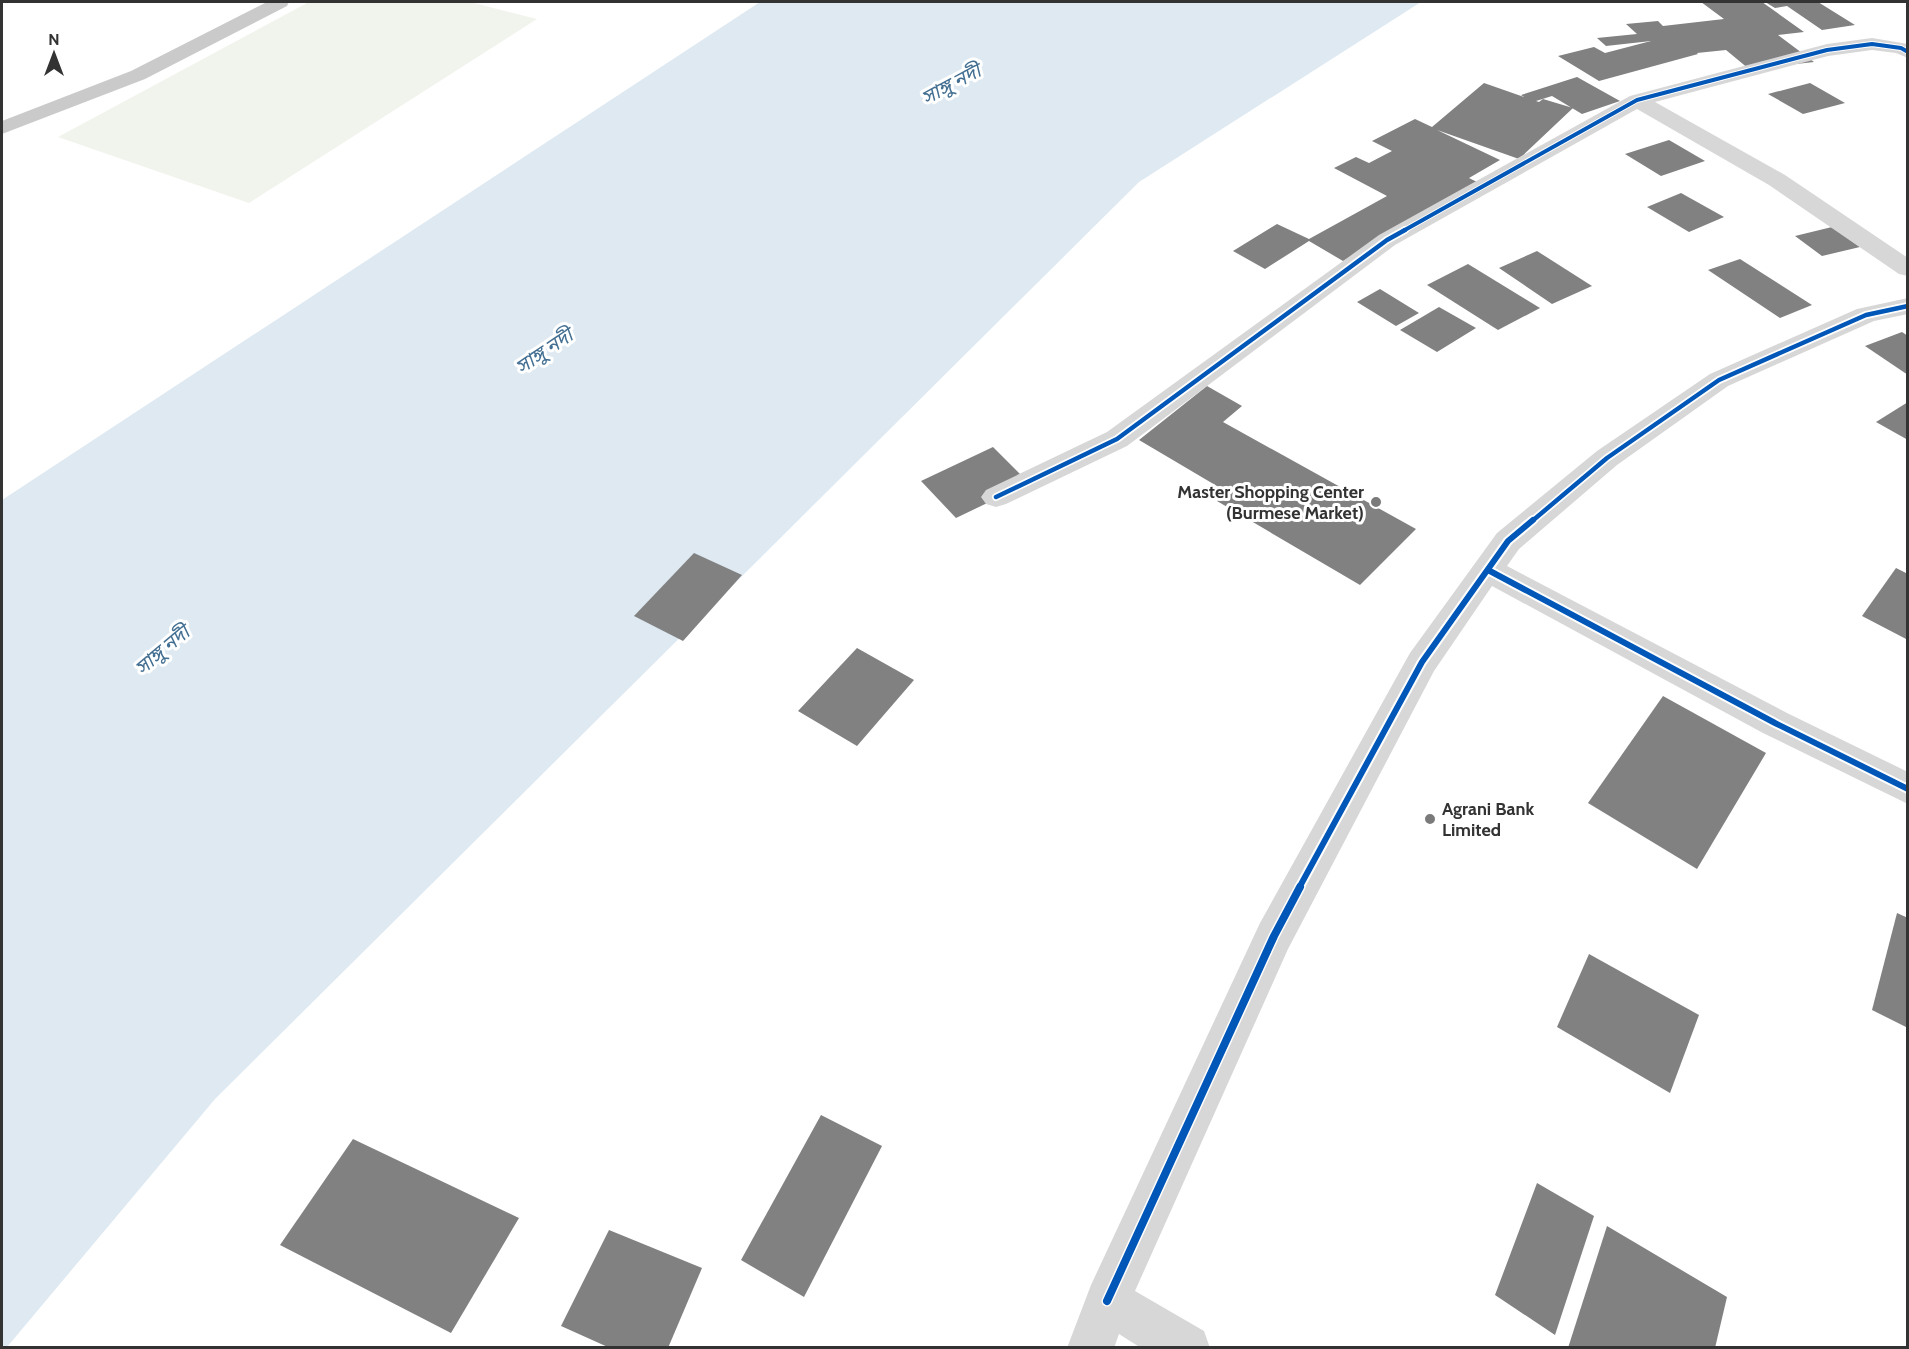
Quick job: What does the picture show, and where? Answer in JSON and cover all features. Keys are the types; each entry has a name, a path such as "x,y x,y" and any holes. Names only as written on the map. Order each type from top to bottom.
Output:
{"main road":[{"path":"2,128 138,75 280,2"}],"street":[{"path":"996,497 1117,439 1387,240 1637,100 1827,50 1872,44 1901,48 1908,52"},
{"path":"1637,100 1777,180 1908,269"},
{"path":"1090,1347 1107,1301 1275,936 1363,768 1422,662 1508,542 1607,458 1719,380 1866,315 1908,306"},
{"path":"1488,570 1775,723 1908,789"},
{"path":"1107,1301 1187,1347"}],"shaded area":[{"path":"309,2 470,2 537,19 249,203 58,137"}],"water":[{"name":"সাঙ্গু নদী","path":"760,2 1421,2 1139,182 215,1099 7,1347 2,1348 2,500"}],"building":[{"path":"1701,2 1762,2 1804,32 1778,35 1814,62 1749,69 1726,50 1697,53 1599,81 1558,56 1594,47 1605,53 1651,41 1606,46 1597,38 1637,34 1626,24 1658,21 1663,26 1724,19"},
{"path":"1765,2 1818,2 1855,25 1822,30 1787,6 1775,8"},
{"path":"1577,77 1620,101 1582,114 1573,108 1519,159 1437,130 1500,160 1469,178 1479,183 1343,261 1309,241 1265,269 1233,251 1277,224 1309,239 1387,196 1334,168 1356,157 1369,163 1392,151 1372,141 1415,119 1432,127 1484,83 1524,97 1521,95","holes":["1552,96 1571,107 1543,99 1536,101"]},
{"path":"1810,83 1845,103 1803,114 1768,94"},
{"path":"1669,140 1705,161 1661,176 1625,154"},
{"path":"1681,193 1724,217 1689,232 1647,207"},
{"path":"1832,227 1860,247 1822,256 1795,236"},
{"path":"1537,251 1592,286 1552,304 1499,268"},
{"path":"1740,259 1812,305 1780,318 1708,270"},
{"path":"1468,264 1540,308 1498,330 1427,285"},
{"path":"1380,289 1419,313 1396,326 1357,302"},
{"path":"1439,307 1476,328 1437,352 1400,330"},
{"path":"1902,332 1908,336 1908,375 1865,346"},
{"path":"1207,386 1242,406 1223,422 1416,529 1360,585 1217,501 1227,492 1139,440"},
{"path":"1908,402 1908,440 1876,422"},
{"path":"993,447 1029,483 956,518 921,481"},
{"path":"694,553 742,575 683,641 634,616"},
{"path":"1896,568 1908,574 1908,640 1862,616"},
{"path":"857,648 914,680 857,746 798,711"},
{"path":"1663,696 1766,753 1697,869 1588,803"},
{"path":"1897,913 1908,918 1908,1028 1872,1010"},
{"path":"1589,954 1699,1015 1670,1093 1557,1027"},
{"path":"821,1115 882,1146 804,1297 741,1260"},
{"path":"353,1139 519,1218 451,1333 280,1245"},
{"path":"1537,1183 1594,1216 1555,1335 1495,1295"},
{"path":"1607,1226 1727,1297 1715,1348 1568,1348"},
{"path":"609,1230 702,1268 668,1348 610,1348 561,1326"}],"cycle path":[{"path":"996,497 1117,439 1387,240 1637,100 1827,50 1872,44 1901,48 1908,52"},
{"path":"1107,1301 1274,936 1422,662 1508,541 1607,458 1719,380 1866,315 1908,306"},
{"path":"1488,570 1775,723 1908,789"}],"place":[{"name":"Master Shopping Center (Burmese Market)","path":"1376,502"},
{"name":"Agrani Bank Limited","path":"1430,819"}]}
